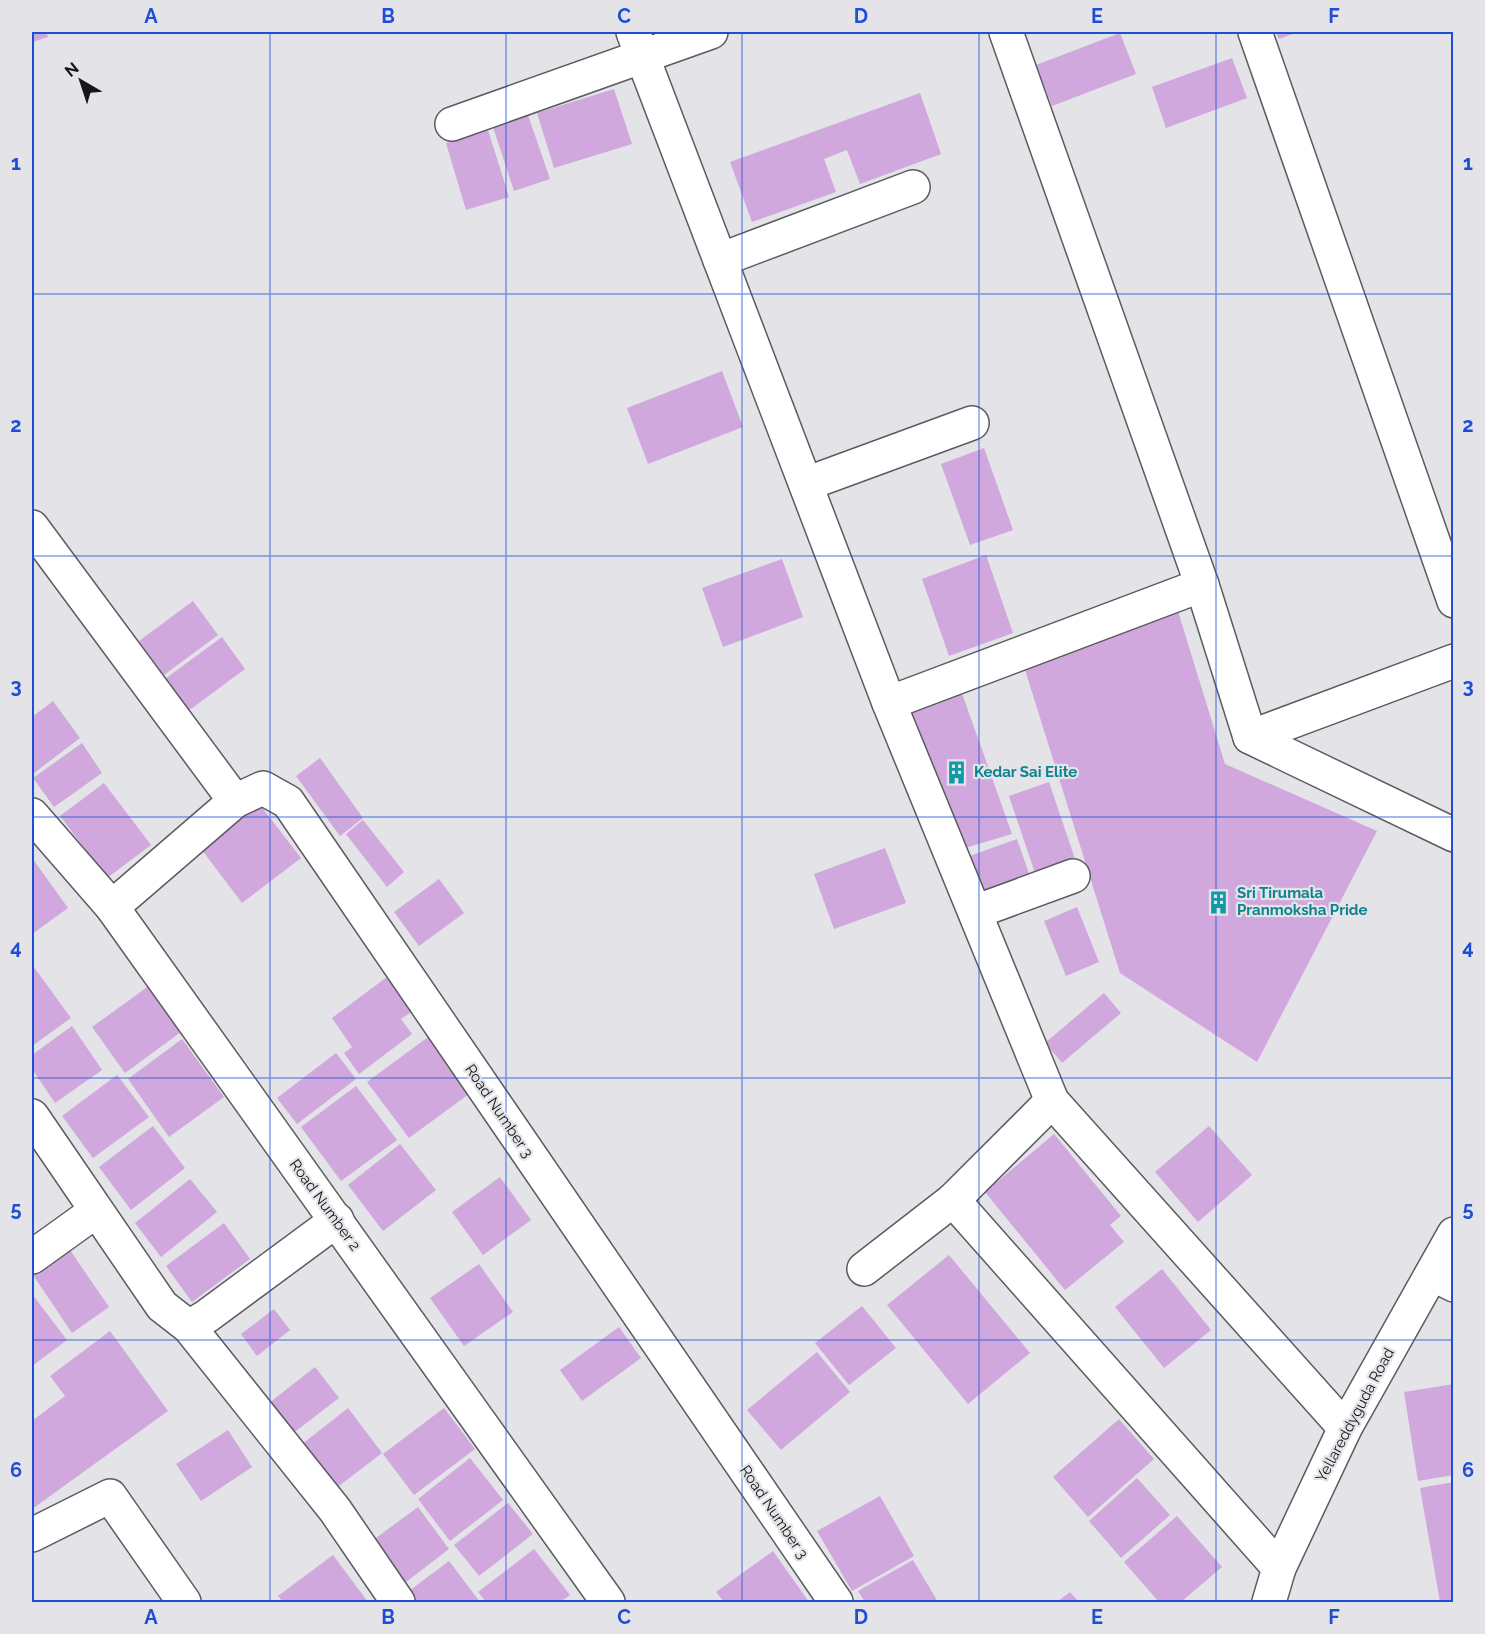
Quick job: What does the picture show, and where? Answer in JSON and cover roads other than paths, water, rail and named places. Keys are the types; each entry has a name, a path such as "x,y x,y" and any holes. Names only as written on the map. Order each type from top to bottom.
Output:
{"street":[{"path":"452,124 638,44 711,32"},
{"path":"1006,32 1202,585 1250,737 1454,835"},
{"path":"1255,32 1454,601"},
{"path":"638,44 889,703 1052,1101 1345,1428"},
{"path":"720,260 913,187"},
{"path":"806,484 972,423"},
{"path":"32,527 235,801"},
{"path":"889,703 1202,585"},
{"path":"1250,737 1454,661"},
{"name":"Road Number 3","path":"112,907 235,801 263,788 288,802 836,1602"},
{"name":"Road Number 2","path":"32,815 112,907 608,1602"},
{"path":"975,912 1072,876"},
{"path":"864,1269 953,1200 1052,1101"},
{"path":"32,1116 162,1306 189,1327 335,1510 398,1602"},
{"path":"953,1200 1279,1568"},
{"path":"32,1257 96,1211"},
{"path":"189,1327 336,1220"},
{"name":"Yellareddyguda Road","path":"1269,1602 1279,1568 1345,1428 1443,1279 1454,1234"},
{"path":"32,1535 110,1496 184,1602"}],"place":[{"name":"Kedar Sai Elite","path":"956,772"},
{"name":"Sri Tirumala Pranmoksha Pride","path":"1219,902"}]}
